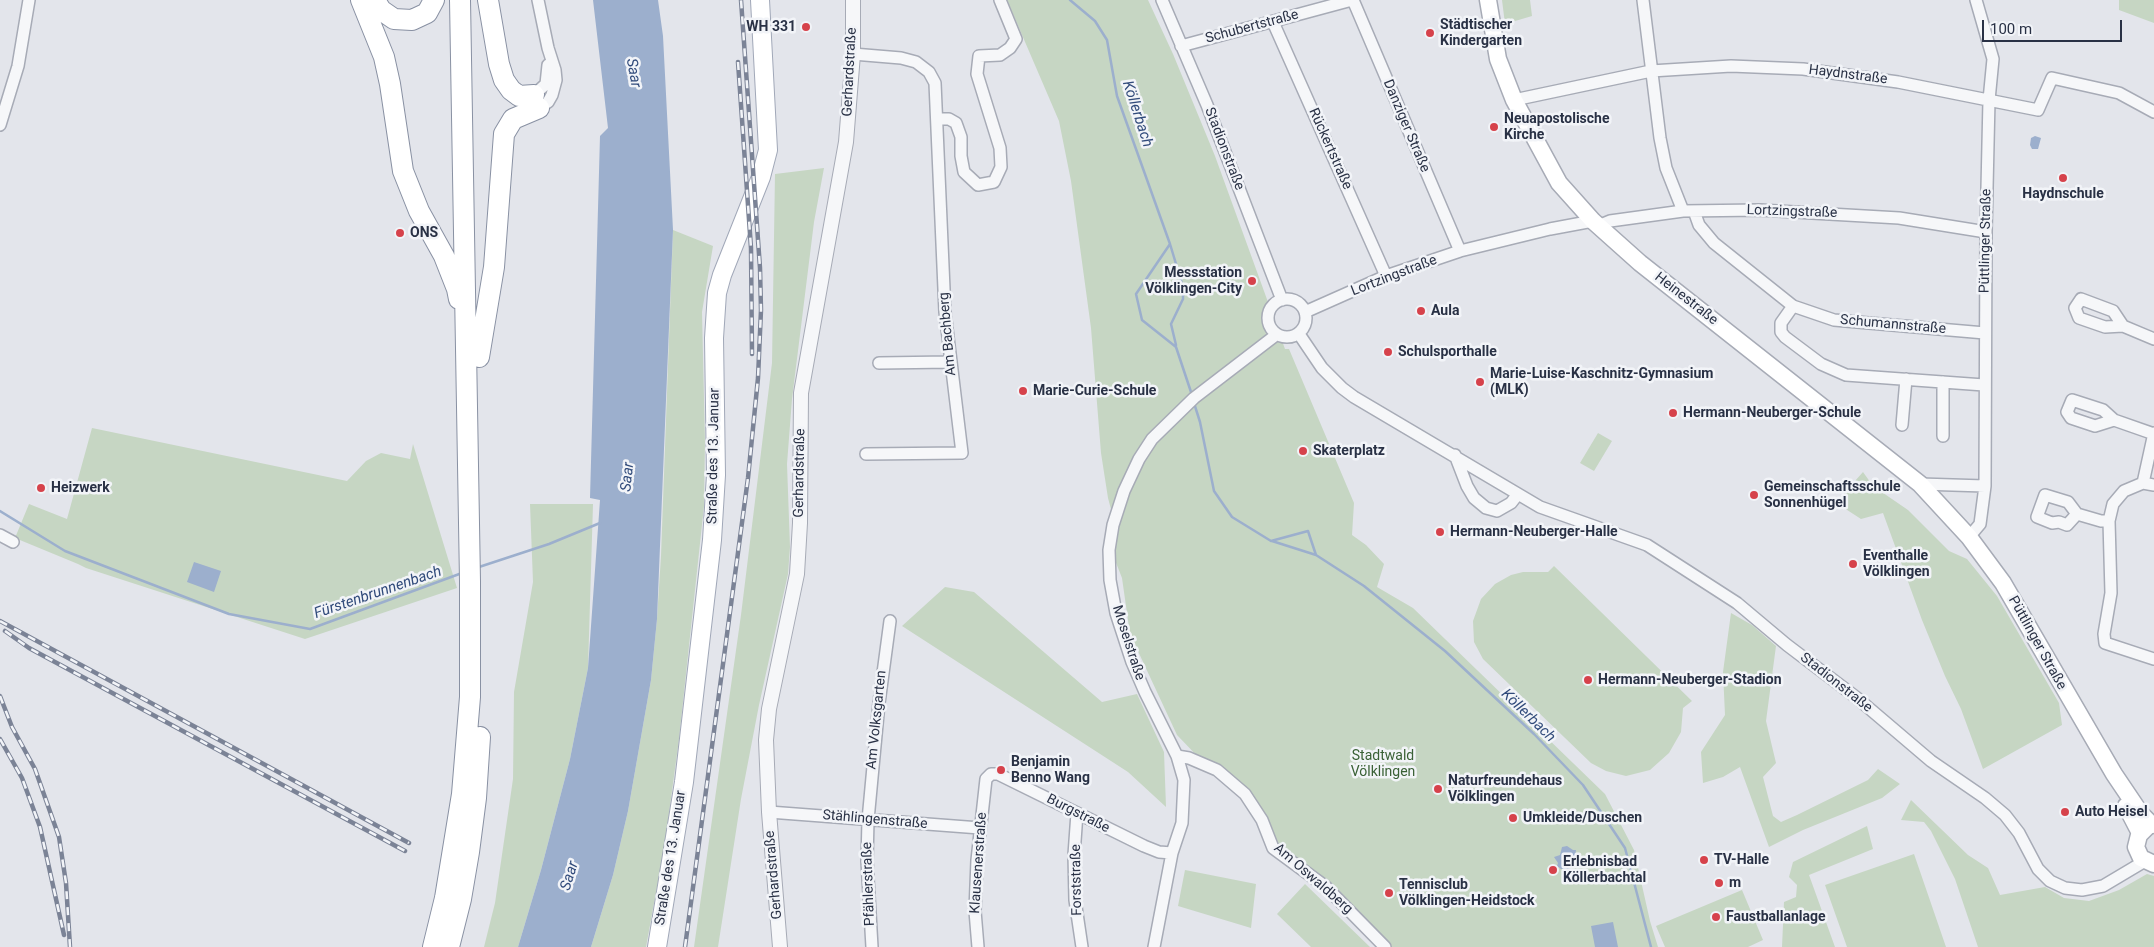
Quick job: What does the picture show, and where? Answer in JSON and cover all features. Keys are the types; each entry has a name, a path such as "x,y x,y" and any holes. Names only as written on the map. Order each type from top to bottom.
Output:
{"highway":[{"path":"361,0 384,57 403,171 419,211 444,256 457,289 473,357"},
{"path":"375,0 381,10 394,18 412,20 427,12 434,0"},
{"path":"460,0 473,357"},
{"path":"449,947 461,899 476,798 482,700 476,580 473,357 473,0"},
{"path":"488,0 499,64 504,80 511,90 519,96 537,102"},
{"path":"473,357 494,267 504,134 512,119 537,102"},
{"path":"433,947 445,898 462,794 470,698 476,580"}],"main road":[{"name":"Straße des 13. Januar","path":"657,947 684,782 712,540 716,475 714,338 717,293 722,275 761,177 768,150 760,0"},
{"name":"Heinestraße","path":"1488,0 1498,59 1514,100 1559,183 1595,223 1640,263 1920,484 1969,537"},
{"name":"Püttlinger Straße","path":"1969,537 2007,590 2114,774 2118,795 2149,827 2136,841 2146,860"}],"street":[{"path":"0,125 18,66 29,0"},
{"path":"537,102 548,102 555,87 556,70 548,48 538,0"},
{"name":"Gerhardstraße","path":"780,947 769,812 766,740 769,709 797,574 800,523 801,393 846,142 853,54 853,0"},
{"path":"937,119 949,119 956,123 961,137 961,156 964,172 978,185 994,182 1001,167 1000,148 977,74 979,56 1000,56 1010,48 1016,39 1000,0"},
{"name":"Stadionstraße","path":"1162,0 1207,105 1282,300"},
{"name":"Schubertstraße","path":"1181,46 1352,0"},
{"name":"Danziger Straße","path":"1352,0 1460,252"},
{"name":"Schumannstraße","path":"1643,0 1660,138 1666,168 1689,211 1714,243 1793,306 1834,320 1985,333"},
{"name":"Püttlinger Straße","path":"1969,537 1980,524 1986,486 1984,385 1986,232 1993,59 1976,0"},
{"name":"Rückertstraße","path":"1274,22 1386,276"},
{"name":"Am Bachberg","path":"853,54 901,58 916,62 929,72 935,83 940,231 950,362 962,453 866,454"},
{"name":"Haydnstraße","path":"1514,100 1651,71 1731,66 1803,70 1898,82 2038,110 2052,78 2119,93 2154,112"},
{"name":"Lortzingstraße","path":"1305,312 1386,276 1460,252 1550,229 1689,211 1760,210 1899,218 1986,232"},
{"name":"Lortzingstraße","path":"1572,226 1594,232 1640,263"},
{"path":"1291,299 1300,304 1305,312 1304,328 1299,334 1292,337 1284,338 1276,335 1269,327 1268,316 1272,306 1282,300 1291,299"},
{"path":"1793,306 1781,323 1781,332 1821,364 1846,375 1984,385"},
{"path":"2123,326 2154,339"},
{"name":"Stadionstraße","path":"1299,334 1322,368 1342,388 1540,507 1647,545 1737,604 1844,688 1931,761 1985,798 2005,815 2038,869 2050,881 2065,888 2082,890 2103,886 2146,860"},
{"name":"Moselstraße","path":"1154,947 1172,853 1182,823 1184,780 1177,756 1145,692 1129,653 1116,613 1110,580 1109,550 1113,525 1124,491 1139,459 1152,439 1194,398 1258,351 1276,335"},
{"path":"879,363 950,362"},
{"path":"1902,425 1906,379"},
{"path":"1943,382 1943,436"},
{"path":"2114,420 2154,433 2149,484 2124,491 2113,504 2109,521 2111,594 2105,643 2154,659"},
{"path":"1455,455 1467,486 1474,498 1486,508 1496,511 1511,503 1518,494"},
{"path":"1920,484 1986,486"},
{"path":"2078,514 2109,521"},
{"path":"0,535 13,542"},
{"name":"Am Volksgarten","path":"868,820 878,703 890,621"},
{"name":"Am Oswaldberg","path":"1177,756 1189,758 1217,770 1245,794 1262,820 1273,848 1326,887 1385,947"},
{"name":"Burgstraße","path":"986,779 991,774 998,774 1144,846 1159,852 1172,853"},
{"name":"Klausenerstraße","path":"978,947 975,911 980,828 986,779"},
{"name":"Stählingenstraße","path":"769,812 980,828"},
{"name":"Forststraße","path":"1077,813 1074,855 1075,900 1082,947"},
{"name":"Pfählerstraße","path":"868,820 867,861 872,947"}],"green space":[{"name":"Stadtwald Völklingen","path":"1007,0 1148,0 1173,54 1215,156 1285,349 1289,349 1354,503 1352,535 1366,545 1384,564 1377,587 1413,608 1605,794 1634,850 1650,921 1658,947 1385,947 1326,887 1273,848 1245,794 1201,760 1177,735 1130,634 1122,578 1113,555 1117,532 1108,498 1101,453 1091,328 1071,181 1059,121"},
{"path":"1502,0 1530,0 1532,16 1505,24"},
{"path":"2119,0 2154,0 2154,23 2119,10"},
{"path":"824,168 814,222 792,399 787,464 790,547 788,574 759,705 741,799 718,947 694,947 741,615 772,363 775,174"},
{"path":"673,230 713,246 702,312 705,442 704,506 679,739 665,843 646,947 591,947 613,875 628,811 651,680 661,556"},
{"path":"92,428 347,481 366,461 381,453 410,459 413,444 457,588 305,639 86,568 15,538 29,504 67,519"},
{"path":"1598,433 1612,441 1594,471 1580,463"},
{"path":"1863,472 1873,486 1908,510 1949,551 1967,559 1997,596 2059,703 2062,725 1983,769 1961,709 1922,620 1883,513 1861,519 1841,506 1838,500"},
{"path":"530,504 593,504 588,668 570,759 541,870 518,947 484,947 495,903 513,779 514,692 533,582"},
{"name":"Hermann-Neuberger-Stadion","path":"1554,566 1692,701 1683,708 1681,732 1669,753 1650,770 1626,776 1606,771 1591,763 1483,659 1474,642 1473,621 1481,599 1495,584 1511,575 1523,572 1548,572"},
{"path":"945,587 974,592 1102,702 1137,694 1164,752 1166,807 1128,772 902,626"},
{"path":"1731,613 1752,625 1776,646 1766,721 1776,763 1763,777 1773,816 1781,822 1797,815 1868,780 1878,769 1900,784 1882,798 1803,830 1769,847 1740,767 1723,777 1703,783 1701,752 1725,715 1723,672"},
{"path":"1911,800 1968,855 1988,868 2000,895 2045,887 2064,898 2089,901 2119,890 2147,874 2154,876 2154,947 1978,947 1955,879 1931,831 1924,822 1901,820"},
{"path":"1867,826 1873,849 1809,875 1835,947 1782,947 1784,902 1796,897 1797,885 1789,877 1793,862"},
{"path":"1914,854 1946,947 1847,947 1825,885"},
{"path":"1185,870 1256,884 1251,928 1178,906"},
{"path":"1305,884 1370,947 1311,947 1277,914"},
{"name":"Faustballanlage","path":"1742,890 1763,940 1748,947 1665,947 1656,926"}],"water":[{"name":"Saar","path":"593,0 658,0 663,36 673,230 657,619 651,680 628,811 613,875 591,947 518,947 541,870 570,759 588,668 600,500 590,498 600,136 608,128"},
{"path":"2035,136 2041,138 2038,149 2032,149 2030,145 2031,138"},
{"path":"194,562 221,571 214,592 187,582"},
{"path":"1567,846 1576,850 1575,857 1579,860 1570,869 1561,869 1557,866 1558,863 1554,857 1560,855 1562,847"},
{"path":"1613,922 1618,947 1595,947 1591,926"}],"waterway":[{"name":"Köllerbach","path":"1070,0 1095,21 1107,40 1117,96 1170,244 1136,294 1142,320 1176,347 1192,395"},
{"name":"Köllerbach","path":"1170,244 1183,287 1183,299 1171,324 1176,345"},
{"name":"Köllerbach","path":"1194,403 1200,422 1214,491 1232,517 1271,541 1308,531 1316,555 1364,586 1445,651 1534,734 1583,785 1625,848 1651,947"},
{"name":"Fürstenbrunnenbach","path":"0,511 65,551 229,614 310,629 462,573"},
{"name":"Fürstenbrunnenbach","path":"479,567 549,544 600,523"},
{"name":"Köllerbach","path":"1272,541 1316,555"}],"railway":[{"path":"685,947 748,478 758,378 761,310 760,268 741,0"},
{"path":"738,62 751,248 752,354"},
{"path":"0,621 409,843"},
{"path":"5,631 29,648 405,851"},
{"path":"0,696 12,727 35,769 59,837 66,883 70,947"},
{"path":"0,739 22,778 40,827 64,935"}],"place":[{"name":"WH 331","path":"806,27"},
{"name":"Städtischer Kindergarten","path":"1430,33"},
{"name":"Neuapostolische Kirche","path":"1494,127"},
{"name":"Haydnschule","path":"2063,178"},
{"name":"ONS","path":"400,233"},
{"name":"Messstation Völklingen-City","path":"1252,281"},
{"name":"Aula","path":"1421,311"},
{"name":"Schulsporthalle","path":"1388,352"},
{"name":"Marie-Luise-Kaschnitz-Gymnasium (MLK)","path":"1480,382"},
{"name":"Marie-Curie-Schule","path":"1023,391"},
{"name":"Hermann-Neuberger-Schule","path":"1673,413"},
{"name":"Skaterplatz","path":"1303,451"},
{"name":"Heizwerk","path":"41,488"},
{"name":"Gemeinschaftsschule Sonnenhügel","path":"1754,495"},
{"name":"Hermann-Neuberger-Halle","path":"1440,532"},
{"name":"Eventhalle Völklingen","path":"1853,564"},
{"name":"Hermann-Neuberger-Stadion","path":"1588,680"},
{"name":"Benjamin Benno Wang","path":"1001,770"},
{"name":"Naturfreundehaus Völklingen","path":"1438,789"},
{"name":"Auto Heisel","path":"2065,812"},
{"name":"Umkleide/Duschen","path":"1513,818"},
{"name":"TV-Halle","path":"1704,860"},
{"name":"Erlebnisbad Köllerbachtal","path":"1553,870"},
{"name":"m","path":"1719,883"},
{"name":"Tennisclub Völklingen-Heidstock","path":"1389,893"},
{"name":"Faustballanlage","path":"1716,917"}]}
